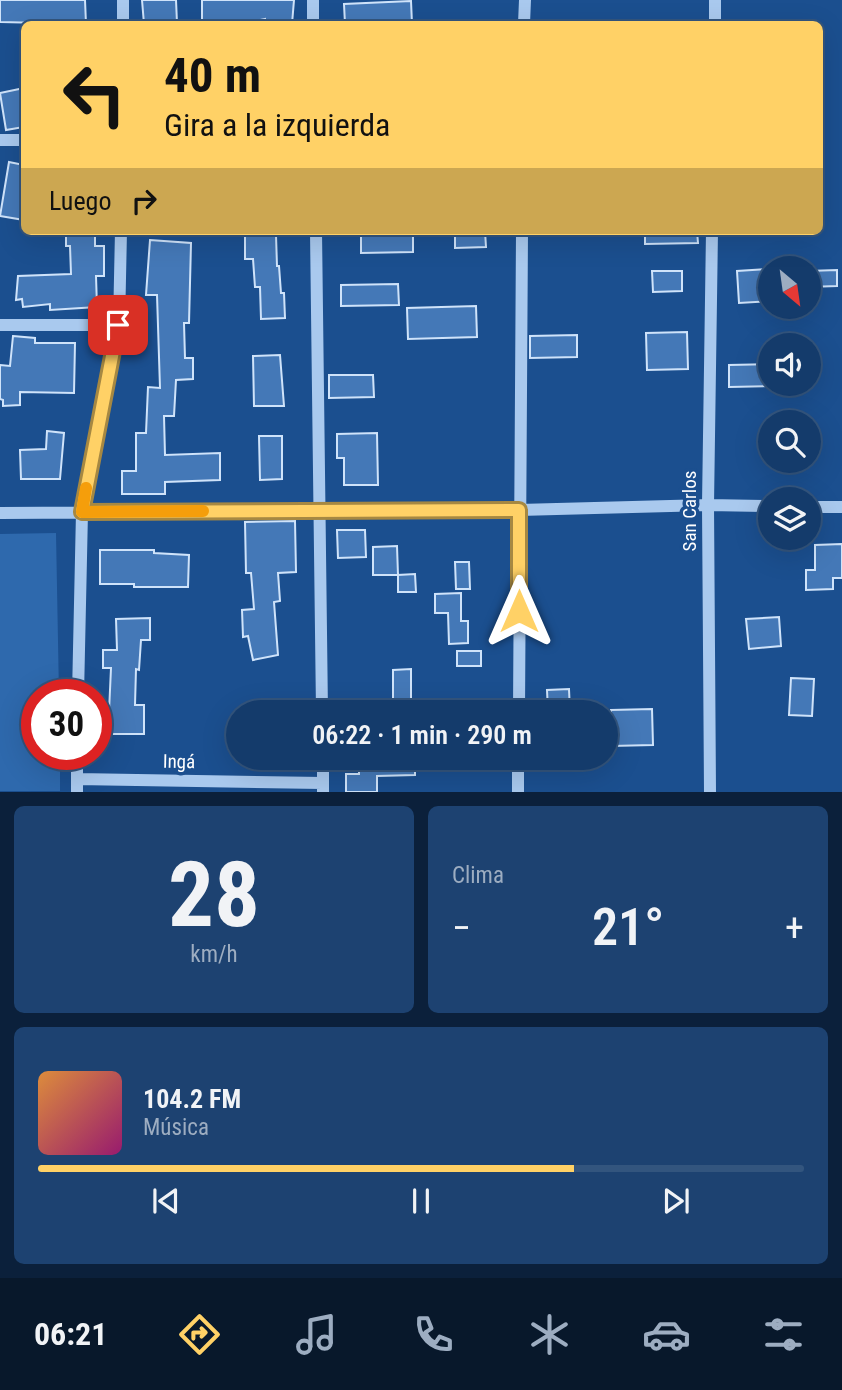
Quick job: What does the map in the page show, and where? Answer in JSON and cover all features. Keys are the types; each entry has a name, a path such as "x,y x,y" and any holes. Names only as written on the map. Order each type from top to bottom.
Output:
{"street":[{"path":"123,0 123,21"},
{"path":"313,0 313,21"},
{"path":"524,21 525,0"},
{"path":"715,0 715,21"},
{"path":"0,139 21,140"},
{"path":"78,679 82,512 118,325 121,235"},
{"path":"316,235 322,700"},
{"path":"519,700 522,235"},
{"name":"San Carlos","path":"710,792 708,505 712,235"},
{"path":"0,326 118,325"},
{"path":"0,513 758,506"},
{"path":"821,507 842,507"},
{"path":"518,770 518,792"},
{"name":"Ingá","path":"77,785 323,787"}],"shaded area":[{"path":"56,533 59,679 21,679 21,770 60,770 60,791 0,791 0,534"}],"building":[{"path":"0,0 85,0 86,21 0,22"},
{"path":"142,0 176,0 177,21 144,21"},
{"path":"202,0 294,0 292,21 202,21"},
{"path":"411,1 412,21 345,21 344,4"},
{"path":"21,89 21,128 6,130 0,93"},
{"path":"9,162 21,164 21,220 0,216"},
{"path":"66,235 95,235 95,246 104,246 104,276 96,276 97,307 50,310 50,304 23,307 22,299 16,300 18,276 71,274 70,246 66,246"},
{"path":"245,235 276,235 277,266 281,293 284,293 285,318 261,319 260,287 255,287 253,259 245,259"},
{"path":"361,235 413,235 413,252 361,253"},
{"path":"455,235 485,235 486,247 455,248"},
{"path":"645,235 697,235 698,243 645,244"},
{"path":"150,240 191,243 189,323 184,323 185,358 193,358 193,379 176,380 174,416 164,416 165,455 220,453 220,480 165,482 165,494 122,494 122,471 136,471 136,433 146,433 148,387 160,388 157,295 146,295"},
{"path":"758,270 758,302 739,303 737,271"},
{"path":"837,270 837,286 821,287 821,271"},
{"path":"652,271 682,271 682,291 653,292"},
{"path":"398,284 399,305 341,306 341,285"},
{"path":"476,306 477,337 408,339 407,308"},
{"path":"687,332 688,369 647,370 646,333"},
{"path":"577,335 577,357 530,358 530,336"},
{"path":"13,336 35,338 35,343 75,343 74,393 20,392 20,405 3,406 3,400 0,399 0,365 10,366"},
{"path":"280,355 284,406 254,406 253,356"},
{"path":"758,364 758,386 729,387 729,365"},
{"path":"329,375 373,375 374,397 329,398"},
{"path":"47,431 64,433 60,479 21,479 20,450 46,449"},
{"path":"377,433 378,485 344,485 344,458 337,458 337,434"},
{"path":"259,436 282,436 282,479 260,480"},
{"path":"295,521 296,572 278,573 280,601 274,602 278,655 253,660 248,636 243,637 242,610 254,609 251,573 246,573 245,522"},
{"path":"337,530 365,530 366,557 338,558"},
{"path":"842,544 842,578 833,578 833,589 806,590 806,570 815,570 815,550 821,550 821,545"},
{"path":"397,546 398,575 373,575 373,547"},
{"path":"100,550 154,550 154,553 189,555 188,587 100,584"},
{"path":"455,562 469,562 470,589 456,589"},
{"path":"415,574 416,592 398,592 398,575"},
{"path":"461,593 461,621 468,621 468,643 449,644 448,613 435,613 435,594"},
{"path":"779,617 781,646 749,649 746,619"},
{"path":"150,618 150,640 141,640 139,670 136,669 135,705 144,705 144,734 112,734 111,668 103,668 103,650 117,650 116,619"},
{"path":"457,651 481,651 481,666 457,666"},
{"path":"411,669 411,700 393,700 393,670"},
{"path":"791,678 814,679 812,716 789,715"},
{"path":"569,689 569,700 547,700 547,690"},
{"path":"652,709 653,745 618,746 618,710"},
{"path":"359,770 415,770 415,775 377,776 377,792 346,792 346,774 359,774"}],"slow traffic":[{"path":"86,488 82,512 203,511"}],"route":[{"path":"118,325 82,512 519,510 519,611"}]}
